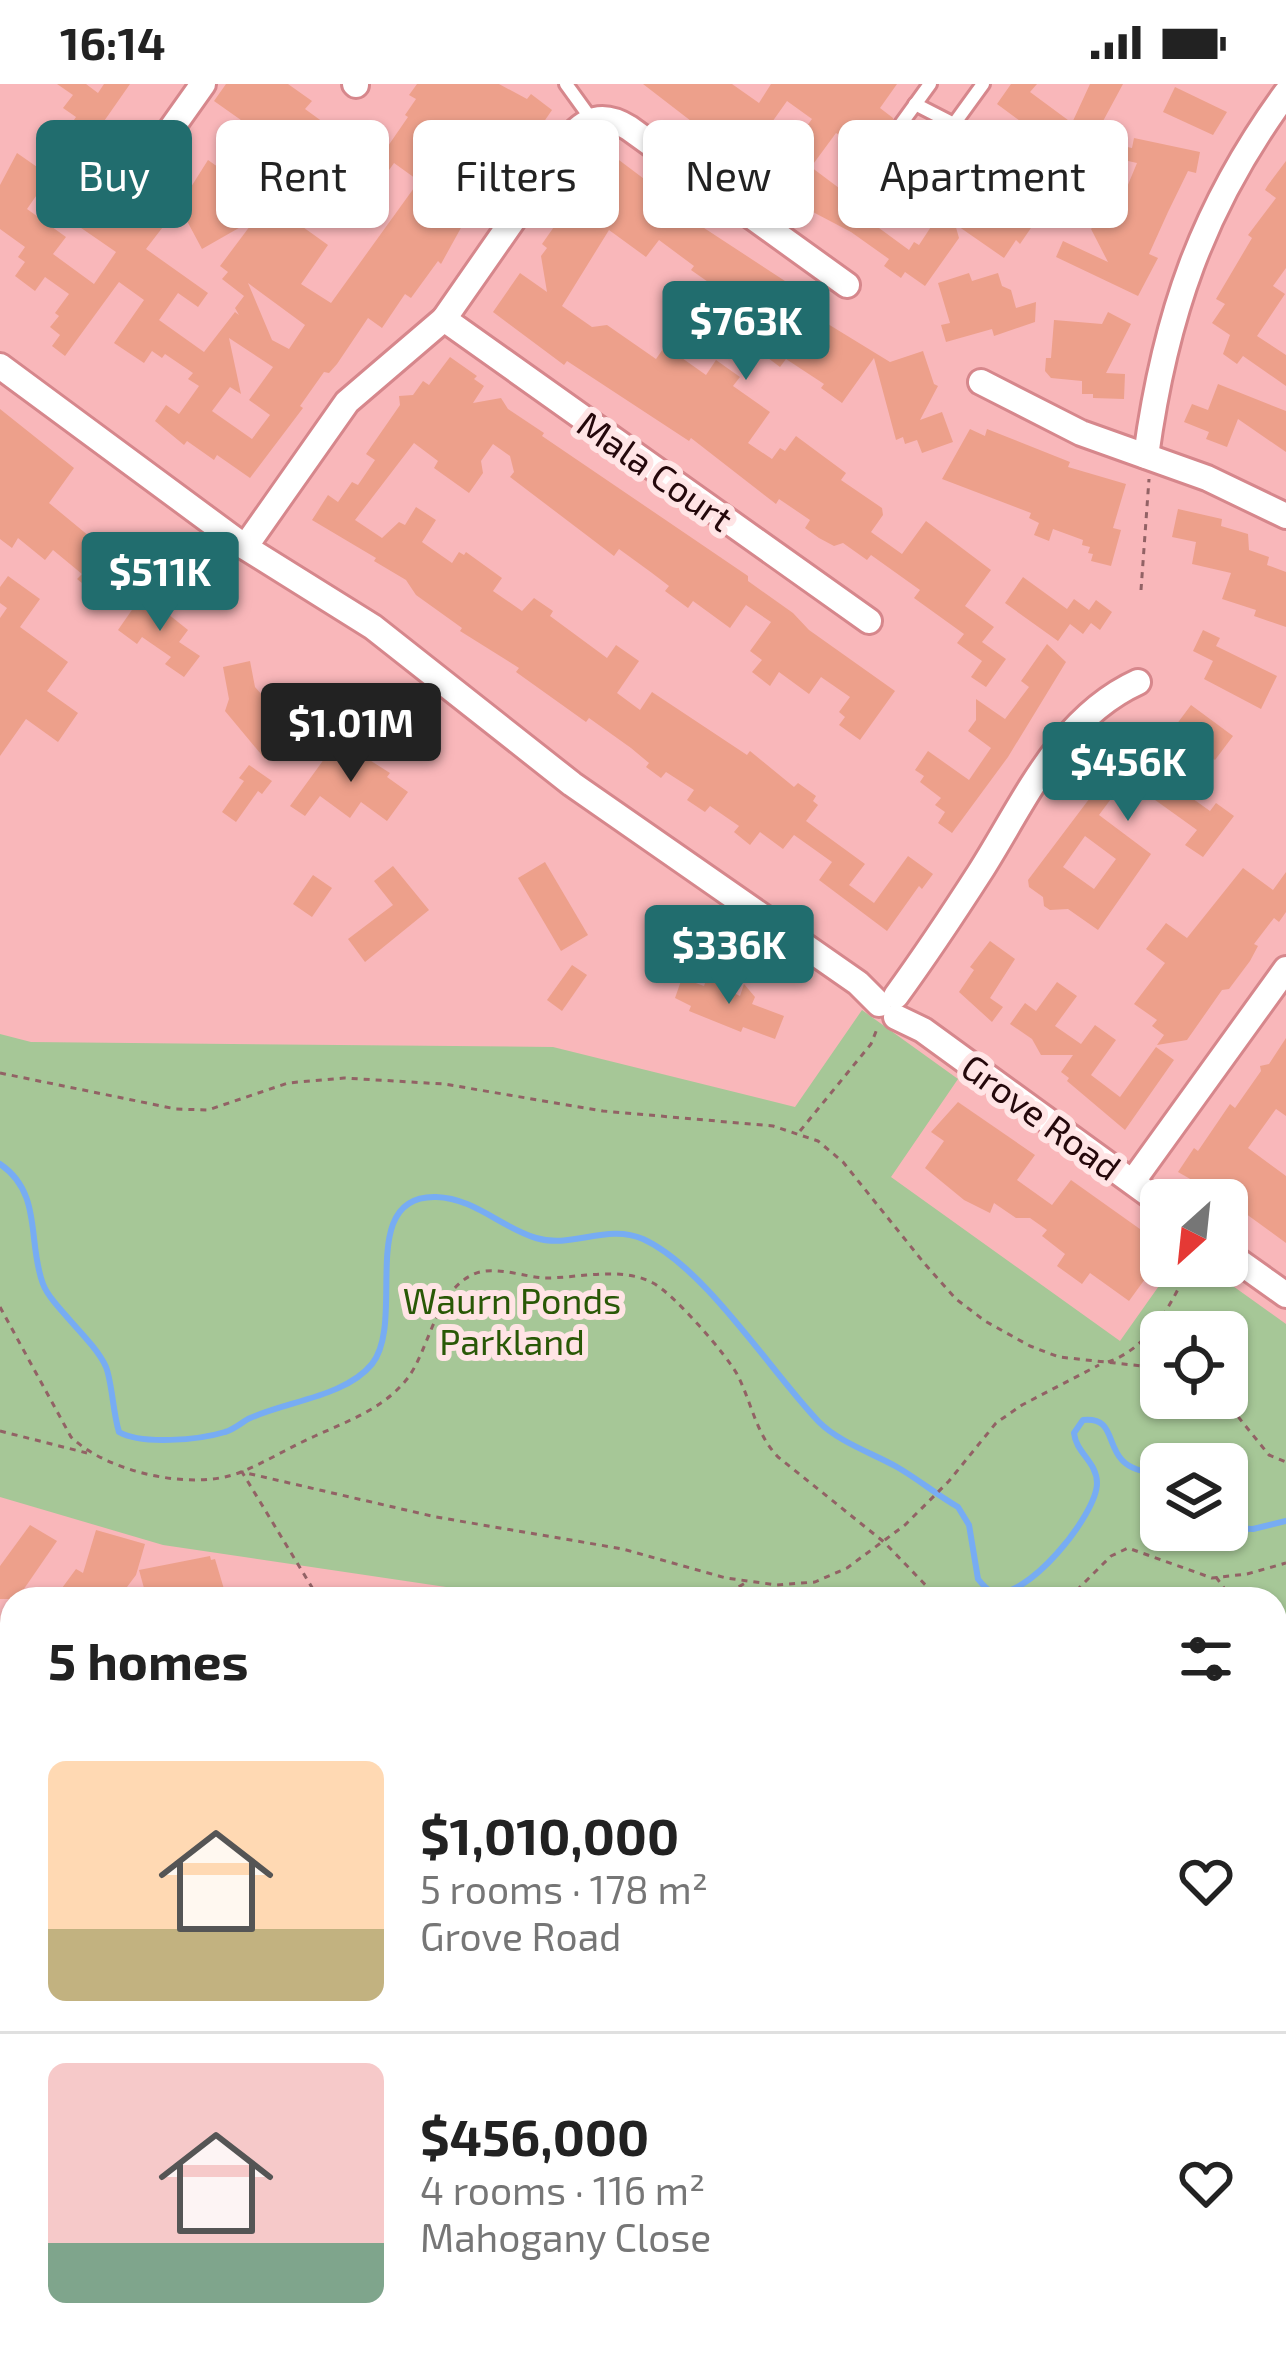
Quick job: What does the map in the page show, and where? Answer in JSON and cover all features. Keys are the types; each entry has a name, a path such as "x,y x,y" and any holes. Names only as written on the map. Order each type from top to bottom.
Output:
{"street":[{"path":"177,120 203,84"},
{"path":"1149,463 1159,365 1189,263 1237,166 1286,93"},
{"path":"592,120 611,120"},
{"path":"619,124 848,285"},
{"path":"245,547 347,402 444,319 507,228"},
{"name":"Mala Court","path":"444,319 869,621"},
{"name":"Grove Road","path":"0,366 245,547 373,627 572,784 1140,1187"},
{"path":"981,382 1149,463 1227,486 1286,516"},
{"path":"890,1006 1050,758 1101,702 1138,682"},
{"path":"1132,1181 1286,969"},
{"path":"1248,1268 1286,1295"}],"lane":[{"path":"566,84 592,120"},
{"path":"904,120 930,84"},
{"path":"957,120 982,84"},
{"path":"915,104 946,120"}],"path":[{"path":"1141,590 1149,463"},
{"path":"799,1132 871,1044 890,1006"},
{"path":"0,1073 176,1108 208,1110 288,1083 344,1078 444,1084 603,1112 799,1132 843,1162 924,1263 970,1311 1044,1353 1140,1367"},
{"path":"0,1431 147,1474 210,1479 242,1472 360,1417 395,1392 418,1360 449,1299 470,1275 484,1271 543,1278 615,1274 650,1280 673,1297 737,1373 765,1443 853,1521 884,1542 927,1587"},
{"path":"242,1472 436,1517 623,1549 748,1581 815,1582 847,1568 925,1508 996,1423 1100,1364 1120,1358 1146,1336 1179,1287"},
{"path":"0,1307 70,1437 88,1454"},
{"path":"1240,1419 1269,1454 1286,1462"},
{"path":"242,1472 312,1587"},
{"path":"1081,1587 1111,1556 1128,1548 1216,1577 1286,1563"},
{"path":"1216,1577 1223,1587"},
{"path":"738,1587 748,1581"}],"green space":[{"name":"Waurn Ponds Parkland","path":"862,1010 958,1079 891,1177 1120,1341 1140,1313 1140,1419 1248,1419 1248,1311 1141,1311 1158,1287 1234,1287 1286,1324 1286,1587 446,1587 163,1545 0,1497 0,1034 31,1042 553,1047 795,1107"}],"building":[{"path":"57,84 86,84 98,93 104,84 130,84 105,120 74,120 63,108 73,95"},
{"path":"226,84 288,84 312,101 305,109 320,120 241,120 214,101"},
{"path":"417,84 499,84 527,99 531,94 552,110 545,120 413,120 413,177 394,163 389,170 389,145 408,117 416,99 409,95"},
{"path":"643,84 732,84 759,103 771,84 897,84 880,108 893,118 838,120 838,134 814,163 814,120 787,101 774,120 690,120"},
{"path":"1011,84 1037,84 1030,92 1068,120 1019,120 997,104"},
{"path":"1090,84 1123,84 1104,120 1073,120"},
{"path":"1175,87 1227,112 1213,135 1163,112"},
{"path":"1134,138 1200,152 1196,173 1188,171 1149,254 1158,258 1138,296 1056,257 1063,241 1108,262 1091,229 1128,228 1128,185 1137,163 1128,161 1128,147 1132,148"},
{"path":"17,153 36,166 36,196 27,209 36,215 36,228 53,228 66,237 53,254 94,284 116,252 81,228 162,228 146,249 208,293 198,307 178,293 159,320 204,352 235,312 239,315 235,308 244,296 222,279 228,272 220,266 248,228 304,228 328,245 301,284 331,303 413,189 413,228 461,228 441,264 438,261 411,298 405,294 382,328 368,318 250,478 217,455 214,460 187,441 184,445 155,421 166,405 179,414 199,386 188,379 193,373 165,354 162,358 152,351 144,363 114,343 144,300 119,282 65,356 52,346 60,335 50,327 69,294 45,277 35,291 15,276 25,262 18,257 25,247 0,229 0,185","holes":["248,283 305,325 289,349 272,340","229,338 273,367 249,400 270,415 252,439 212,411 230,387 241,394"]},
{"path":"208,160 216,166 216,228 239,228 202,249 191,228 192,185"},
{"path":"619,160 643,178 643,228 704,228 785,281 775,295 808,319 820,325 823,321 890,362 923,351 938,386 920,420 942,412 953,442 922,453 917,440 905,444 903,437 896,440 874,358 842,403 821,388 824,384 786,359 780,367 702,304 711,284 659,240 646,257 609,230 562,306 592,327 607,325 656,359 665,346 706,375 716,360 740,377 733,386 770,412 748,443 772,459 796,436 846,473 841,480 882,508 883,515 871,532 902,554 926,521 991,570 965,606 994,627 982,642 1006,659 986,687 971,677 982,661 957,643 964,634 914,598 920,590 871,555 867,560 843,543 834,546 819,538 805,528 810,520 779,499 776,504 691,438 689,441 567,361 564,365 493,312 520,273 547,292 541,256 547,248 542,244 553,228 619,228"},
{"path":"1286,161 1286,268 1273,286 1285,294 1257,336 1286,355 1286,386 1243,356 1237,364 1223,354 1230,335 1212,323 1225,304 1216,299 1252,238 1248,235 1276,198 1265,190"},
{"path":"814,169 838,187 838,225 814,213"},
{"path":"843,228 879,228 909,250 914,242 919,245 930,228 956,228 959,238 925,286 905,272 901,278 884,266 889,259"},
{"path":"961,228 1031,228 1004,258"},
{"path":"969,273 972,281 998,273 1002,286 1011,290 1016,308 1036,302 1035,322 994,336 992,329 946,342 941,325 950,323 938,283"},
{"path":"1108,312 1131,324 1106,373 1125,374 1124,399 1093,398 1093,394 1082,394 1082,381 1051,378 1045,371 1046,358 1051,358 1054,320 1102,324"},
{"path":"450,357 484,386 473,403 501,398 542,436 748,576 748,581 809,630 895,691 860,740 839,725 845,717 839,712 850,697 821,677 809,694 779,672 770,686 752,672 762,660 750,651 771,622 746,605 730,628 693,601 688,608 665,591 669,586 652,573 619,549 614,556 510,477 514,472 510,456 493,444 481,461 483,473 469,493 434,468 438,461 414,443 355,520 382,538 399,522 405,525 416,507 436,520 422,542 452,563 459,552 466,552 502,578 493,591 522,611 534,598 553,611 550,616 607,658 616,645 639,661 617,693 640,710 652,692 747,755 750,751 794,787 798,783 816,796 813,801 818,805 806,821 865,864 849,885 874,903 908,856 933,874 887,931 819,880 832,862 794,835 783,849 760,832 750,845 734,832 739,826 710,806 705,812 687,800 694,790 666,772 661,778 631,748 589,718 586,722 516,672 519,668 460,631 416,595 406,580 312,520 328,495 338,502 352,482 358,485 375,460 366,454 400,405 399,396 413,395 423,381 429,385"},
{"path":"1218,384 1286,411 1286,452 1238,419 1227,447 1206,439 1209,432 1184,422 1192,404 1208,410"},
{"path":"0,409 74,468 49,503 118,560 92,591 77,579 82,574 53,550 45,560 18,538 12,548 0,539"},
{"path":"970,429 985,436 987,429 1070,462 1068,467 1126,484 1113,528 1121,530 1111,566 1091,561 1093,554 1082,545 1083,540 1053,529 1049,541 1034,535 1039,523 1029,518 1031,513 942,479"},
{"path":"1178,509 1222,519 1221,526 1248,534 1249,550 1269,557 1267,565 1286,572 1286,627 1222,599 1231,573 1192,564 1196,542 1172,537"},
{"path":"8,576 40,599 20,627 68,662 47,691 78,713 58,742 26,719 0,756 0,618 7,608 0,603 0,587"},
{"path":"1023,577 1067,609 1074,599 1089,610 1096,600 1112,612 1100,630 1091,623 1083,634 1070,624 1058,641 1005,603"},
{"path":"143,594 188,630 179,642 200,656 184,677 165,664 171,657 142,637 137,644 118,630"},
{"path":"1203,630 1220,638 1216,646 1277,676 1261,709 1204,679 1213,661 1193,651"},
{"path":"1047,644 1066,662 1008,757 952,833 938,823 945,812 935,805 941,798 920,782 924,776 915,770 928,751 969,780 991,748 968,731 976,720 976,699 1005,719 1029,687 1021,681"},
{"path":"250,661 255,687 295,732 265,759 225,711 229,699 223,667"},
{"path":"1191,705 1233,736 1215,760 1200,749 1193,758 1187,754 1168,781 1210,811 1216,803 1234,816 1203,857 1185,845 1197,830 1130,782 1127,787 1122,784 1099,815 1151,854 1098,930 1068,909 1044,906 1043,897 1029,887 1028,880 1108,774 1125,736 1153,756","holes":["1085,836 1116,859 1094,889 1063,867"]},
{"path":"338,740 390,773 387,777 408,792 387,821 361,802 350,818 320,796 305,816 290,806"},
{"path":"249,765 272,781 262,794 258,791 236,822 222,812 244,781 239,778"},
{"path":"545,862 588,935 561,951 518,878"},
{"path":"393,866 429,910 365,962 348,939 393,905 374,881"},
{"path":"1243,868 1273,890 1286,872 1286,912 1279,922 1274,918 1254,944 1258,946 1250,961 1229,989 1222,990 1187,1040 1157,1045 1164,1035 1152,1026 1157,1020 1134,1004 1165,963 1146,949 1166,923 1187,938"},
{"path":"313,875 332,888 312,917 293,904"},
{"path":"990,941 1015,959 990,998 1003,1007 992,1022 959,992"},
{"path":"572,965 587,975 562,1011 547,1000"},
{"path":"709,971 720,986 740,996 744,984 755,997 752,1004 784,1016 775,1039 743,1027 741,1032 689,1011 691,1006 675,998 682,978 704,986"},
{"path":"1057,982 1077,996 1055,1026 1081,1044 1095,1025 1116,1040 1091,1075 1120,1097 1156,1047 1174,1060 1125,1130 1067,1081 1061,1072 1073,1055 1041,1055 1032,1039 1010,1024 1025,1003 1036,1011"},
{"path":"1286,1038 1286,1116 1276,1109 1248,1148 1286,1176 1286,1243 1248,1215 1248,1179 1190,1179 1178,1172 1230,1104 1235,1108 1260,1066 1269,1064"},
{"path":"958,1102 1035,1155 1017,1180 1052,1205 1071,1180 1140,1229 1140,1286 1129,1301 1090,1273 1082,1284 1057,1266 1065,1254 1042,1236 1047,1230 1030,1218 1016,1218 994,1203 990,1213 964,1200 925,1168 944,1141 931,1132"},
{"path":"30,1525 57,1541 25,1587 0,1587 0,1566"},
{"path":"96,1530 145,1544 136,1575 127,1587 63,1587 76,1569 83,1573"},
{"path":"210,1556 223,1587 144,1587 139,1570"}],"waterway":[{"path":"0,1164 23,1189 43,1284 108,1373 119,1432 170,1440 225,1432 360,1375 372,1364 381,1344 389,1237 397,1216 411,1202 450,1199 536,1238 563,1241 630,1235 666,1253 713,1296 827,1429 958,1507 969,1525 978,1579 985,1587"},
{"path":"1016,1587 1057,1554 1094,1497 1094,1469 1074,1433 1083,1420 1105,1427 1117,1453 1140,1470"},
{"path":"1248,1529 1286,1521"}]}
